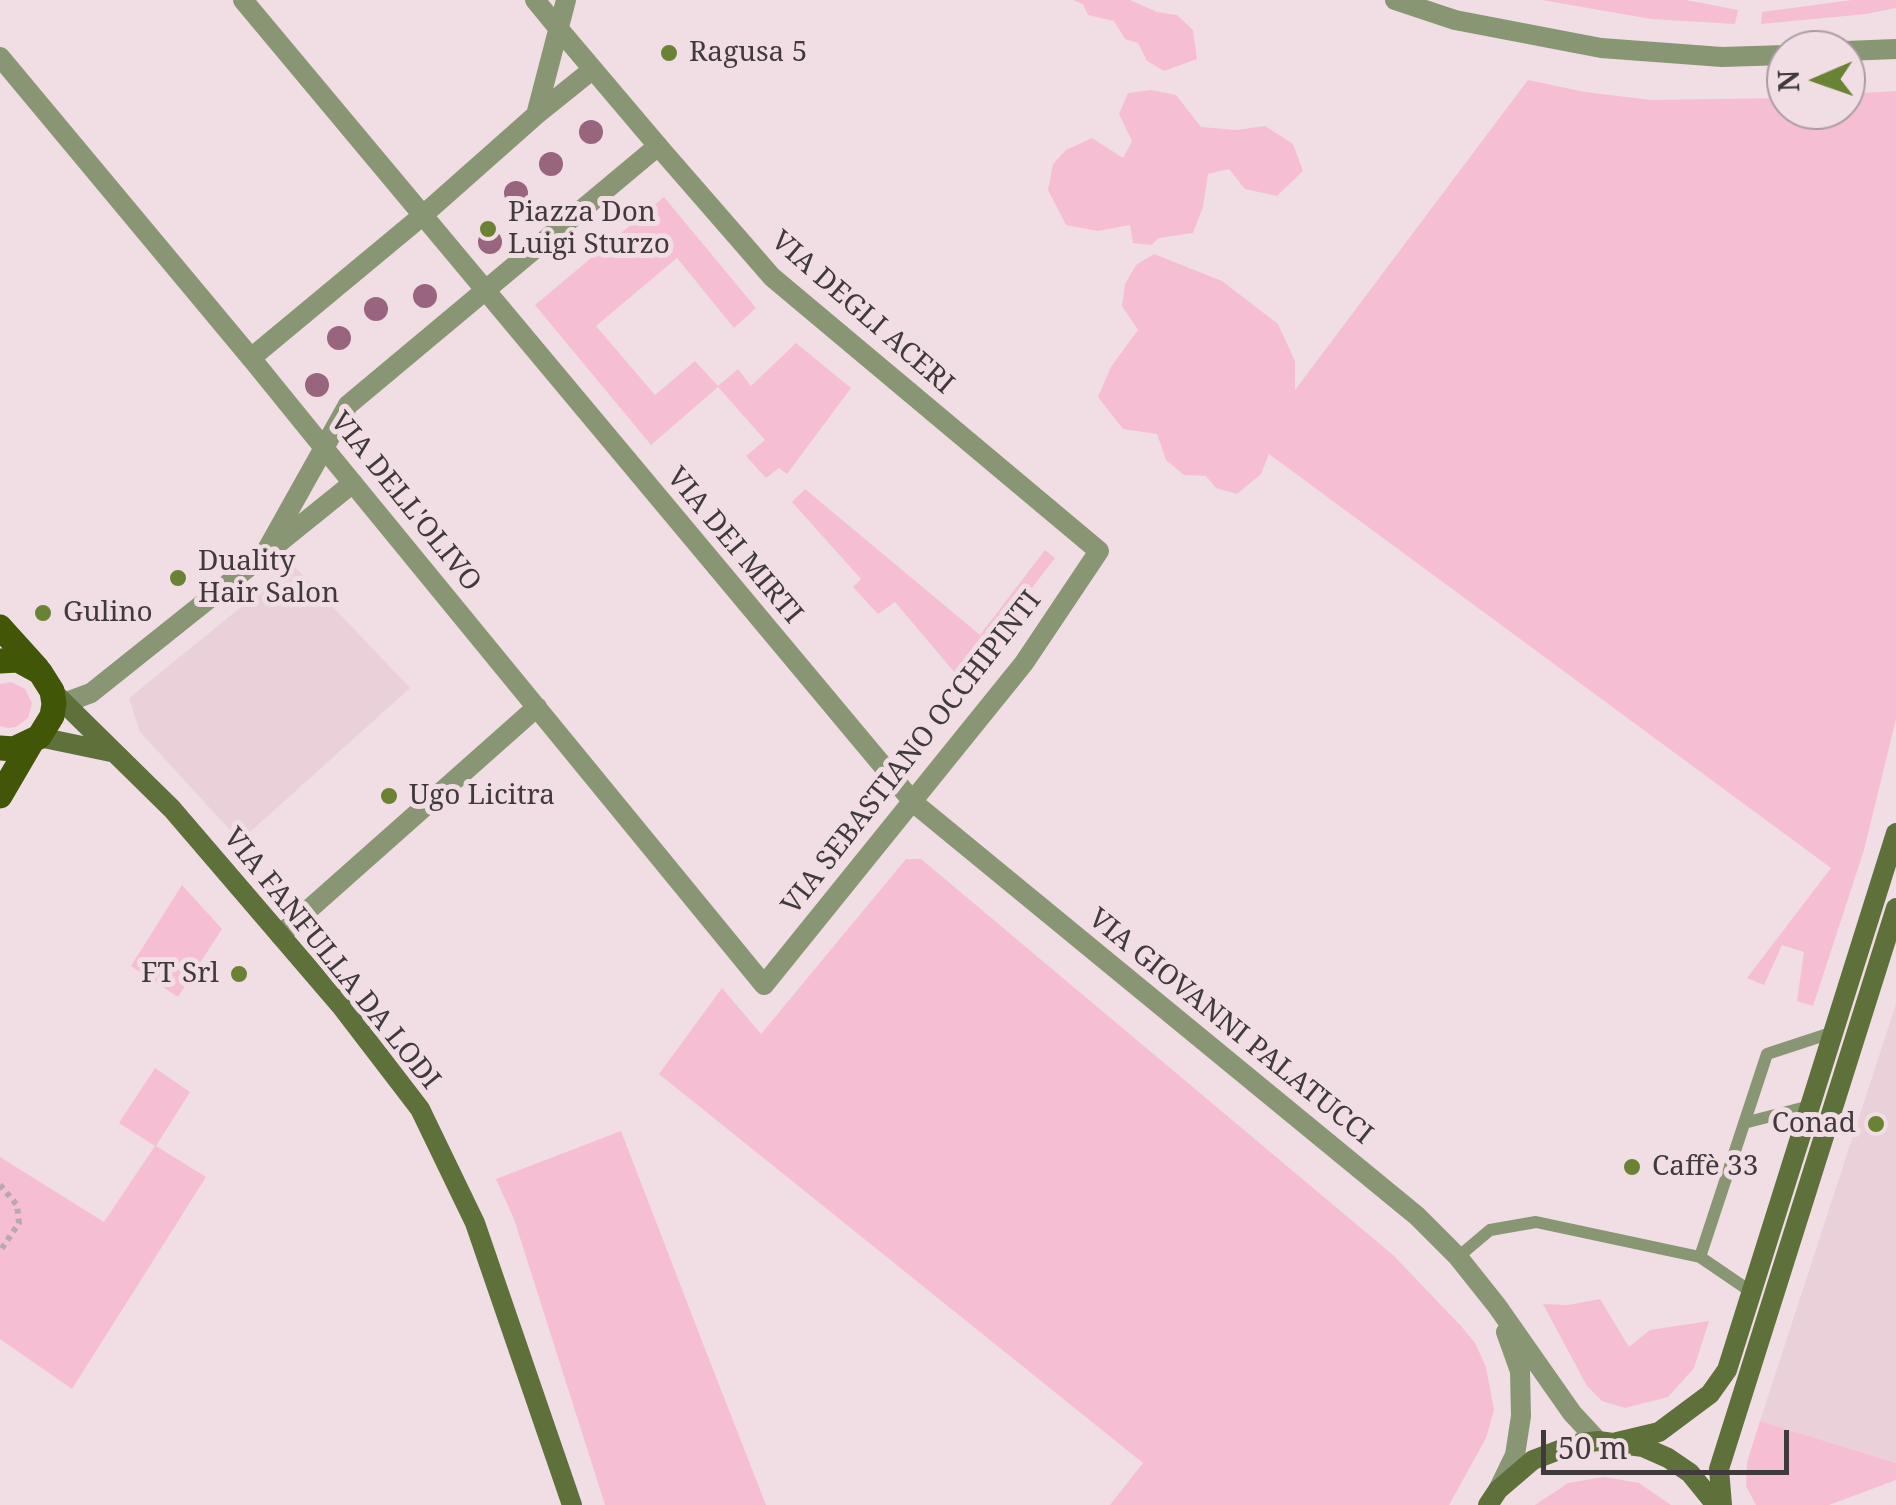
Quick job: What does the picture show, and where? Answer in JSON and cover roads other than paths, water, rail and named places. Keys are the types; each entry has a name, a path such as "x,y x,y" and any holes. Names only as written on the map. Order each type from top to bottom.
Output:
{"main road":[{"path":"0,627 52,689 52,716 0,796"},
{"path":"0,661 18,660 52,689"},
{"name":"VIA FANFULLA DA LODI","path":"52,689 172,809 390,1066 420,1109 475,1224 572,1505"},
{"path":"0,748 14,748 36,740 115,752"},
{"path":"1493,1498 1533,1460 1575,1444 1659,1432 1710,1394 1727,1370 1896,833"},
{"path":"1719,1505 1719,1470 1896,908"},
{"path":"1608,1441 1643,1447 1668,1458 1690,1473 1719,1505"}],"street":[{"name":"VIA DEI MIRTI","path":"243,0 914,803"},
{"name":"VIA DEGLI ACERI","path":"534,0 772,277 1099,551"},
{"path":"536,115 566,0"},
{"path":"1395,0 1455,20 1600,48 1722,58 1766,56"},
{"path":"1866,49 1892,46"},
{"name":"VIA DELL'OLIVO","path":"0,57 764,984"},
{"path":"251,358 592,70"},
{"path":"264,555 348,405 658,146"},
{"path":"52,689 91,693 353,483"},
{"name":"VIA SEBASTIANO OCCHIPINTI","path":"764,984 1024,663 1099,551"},
{"path":"280,936 537,708"},
{"name":"VIA GIOVANNI PALATUCCI","path":"914,803 1417,1216 1458,1256 1498,1306 1572,1413 1608,1441"},
{"path":"1493,1498 1515,1455 1521,1416 1520,1371 1498,1306"}],"lane":[{"path":"1700,1257 1767,1054 1834,1032"},
{"path":"1744,1123 1810,1106"},
{"path":"1458,1256 1490,1230 1536,1222 1700,1257 1750,1291"}],"place":[{"name":"Ragusa 5","path":"669,53"},
{"name":"Piazza Don Luigi Sturzo","path":"488,229"},
{"name":"Duality Hair Salon","path":"178,578"},
{"name":"Gulino","path":"43,613"},
{"name":"Ugo Licitra","path":"389,796"},
{"name":"FT Srl","path":"239,974"},
{"name":"Conad","path":"1876,1124"},
{"name":"Caffè 33","path":"1632,1167"}]}
